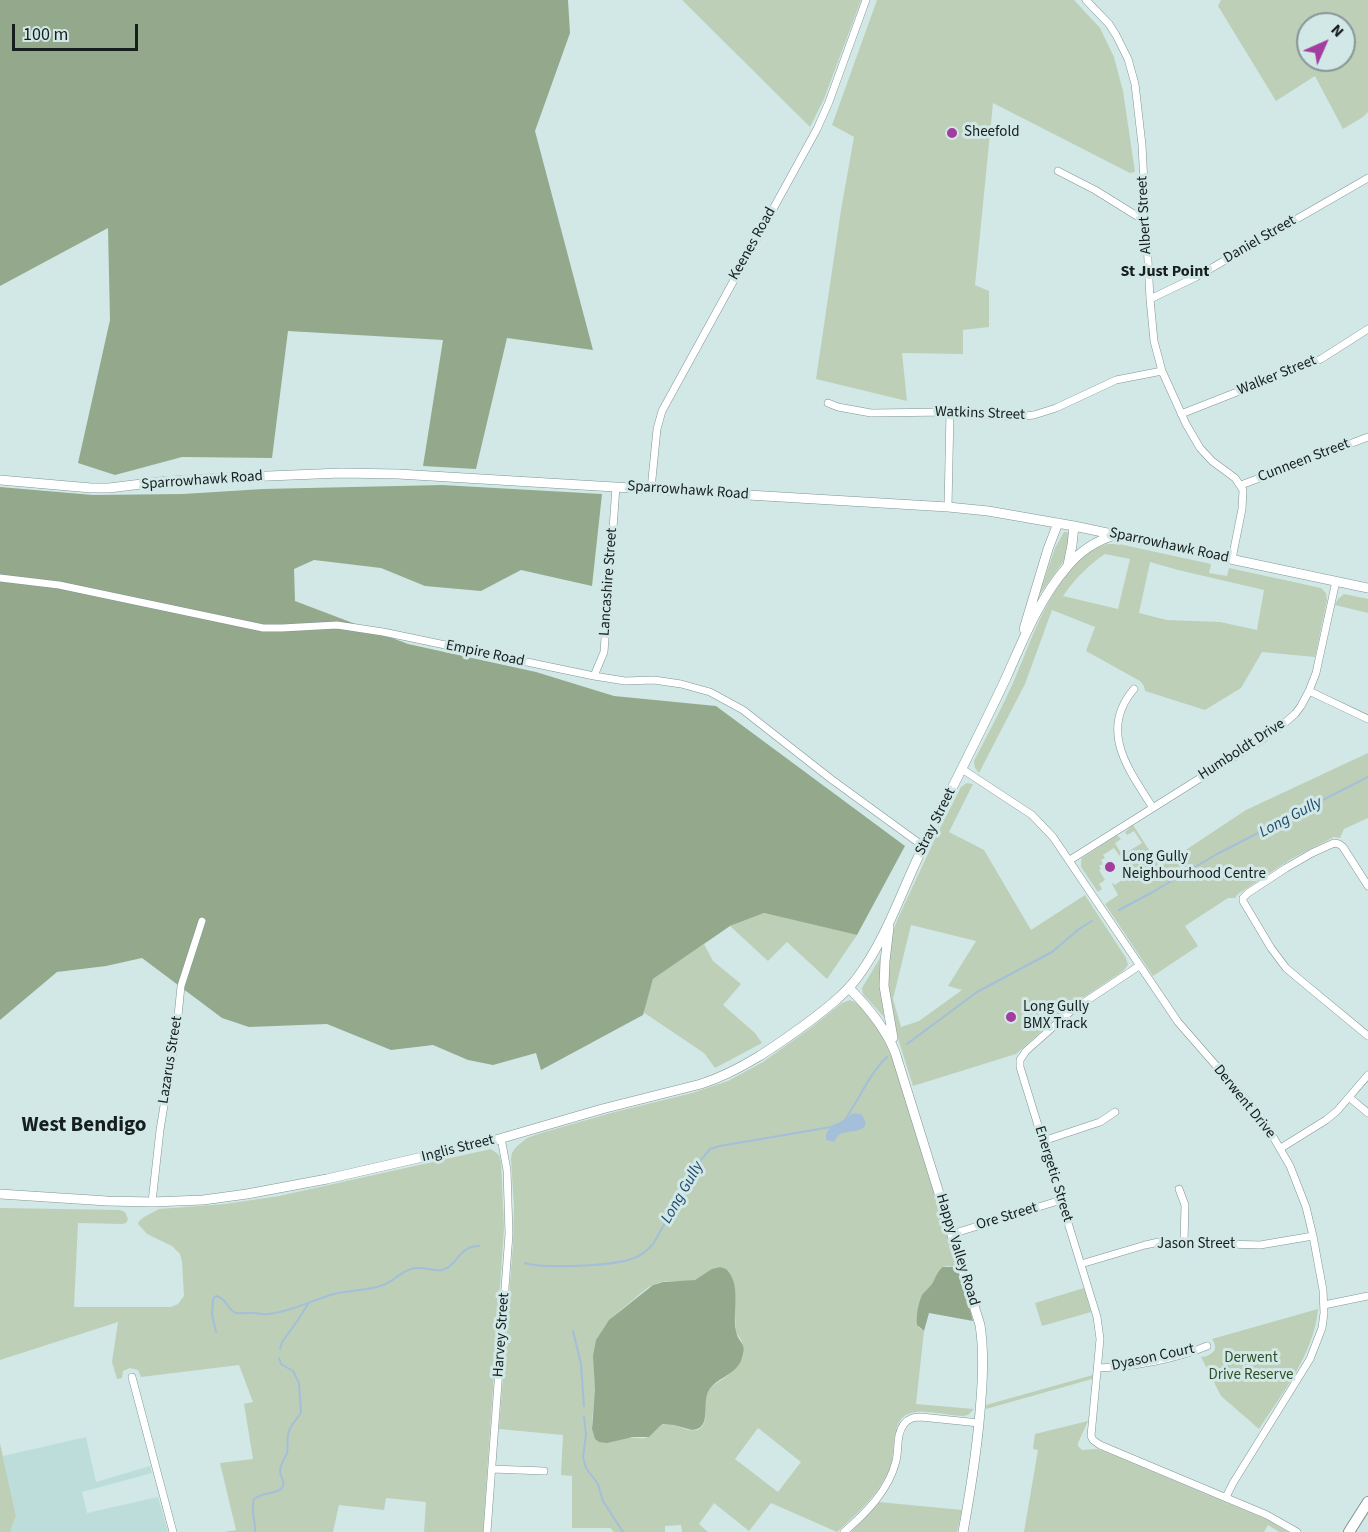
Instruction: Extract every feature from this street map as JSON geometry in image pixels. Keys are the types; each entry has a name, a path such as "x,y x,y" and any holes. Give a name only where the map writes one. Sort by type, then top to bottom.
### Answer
{"main road":[{"name":"Sparrowhawk Road","path":"0,480 109,488 183,480 341,473 398,474 948,507 988,511 1074,526 1368,588"},
{"name":"Stray Street","path":"1017,652 1058,523"},
{"path":"1067,566 1074,526"},
{"name":"Stray Street","path":"849,987 864,967 890,920 923,846 1040,606 1067,566 1090,545 1115,535"},
{"path":"890,920 884,986 896,1052"},
{"name":"Happy Valley Road","path":"849,987 877,1018 896,1052 980,1325 983,1378 973,1479 963,1532"},
{"name":"Inglis Street","path":"0,1196 152,1202 203,1200 269,1191 425,1157 501,1138 610,1106 701,1084 731,1072 790,1036 849,987"},
{"path":"1349,1532 1368,1502"}],"street":[{"name":"Keenes Road","path":"651,489 657,429 662,411 820,121 866,0"},
{"name":"Albert Street","path":"1086,0 1109,24 1128,58 1132,72 1142,145 1154,341 1162,371 1191,435 1206,456 1241,485"},
{"path":"1058,171 1095,190 1145,221"},
{"name":"Daniel Street","path":"1150,299 1182,285 1368,178"},
{"name":"Walker Street","path":"1181,414 1321,359 1368,329"},
{"name":"Watkins Street","path":"828,403 872,413 950,412 1015,417 1034,415 1056,408 1116,380 1162,371"},
{"path":"948,507 950,412"},
{"name":"Cunneen Street","path":"1241,485 1368,437"},
{"path":"1232,559 1243,502 1241,485"},
{"name":"Lancashire Street","path":"594,676 604,652 616,487"},
{"name":"Empire Road","path":"0,578 59,585 264,628 337,625 383,632 594,676 625,681 654,680 710,692 743,710 831,779 923,846"},
{"name":"Humboldt Drive","path":"1070,860 1280,727 1301,706 1316,672 1336,581"},
{"path":"1134,689 1121,711 1117,737 1126,764 1153,808"},
{"path":"1309,691 1368,719"},
{"name":"Derwent Drive","path":"962,769 1032,815 1053,837 1178,1022 1253,1108 1281,1148 1302,1196 1313,1236 1324,1305 1322,1328 1310,1359 1226,1497"},
{"path":"1368,886 1345,849 1339,844 1332,844 1297,861 1243,898 1244,906 1270,948 1286,968 1368,1036"},
{"name":"Lazarus Street","path":"152,1202 181,986 201,921"},
{"name":"Energetic Street","path":"1092,1439 1100,1340 1097,1317 1020,1067 1026,1051 1071,1011 1139,966"},
{"path":"1281,1148 1337,1111 1368,1075"},
{"path":"1350,1098 1368,1113"},
{"path":"1043,1141 1096,1124 1115,1112"},
{"name":"Harvey Street","path":"487,1532 509,1234 507,1170 501,1138"},
{"path":"1179,1189 1185,1205 1185,1242"},
{"name":"Ore Street","path":"952,1233 1061,1200"},
{"name":"Jason Street","path":"1081,1264 1159,1242 1266,1244 1313,1236"},
{"path":"1324,1305 1368,1296"},
{"name":"Dyason Court","path":"1098,1368 1117,1367 1184,1355 1207,1346"},
{"path":"132,1377 173,1532"},
{"path":"844,1532 868,1509 885,1487 896,1461 902,1427 910,1419 917,1417 979,1423"},
{"path":"1085,1444 1092,1439 1100,1445 1273,1517 1297,1532"},
{"path":"492,1469 544,1471"}],"shaded area":[{"path":"854,1113 861,1114 865,1120 863,1128 840,1134 834,1142 826,1140 826,1134 831,1126"},
{"path":"86,1437 96,1482 150,1466 152,1473 82,1492 87,1513 158,1497 168,1532 10,1532 16,1516 3,1456"}],"green space":[{"path":"0,0 568,0 570,33 535,131 593,350 507,338 476,469 423,466 443,340 288,331 272,458 182,457 115,475 78,463 110,320 108,228 0,286"},
{"path":"682,0 861,0 824,99 810,127"},
{"path":"877,0 1074,0 1100,28 1114,57 1123,91 1135,172 1130,173 993,103 975,285 989,291 989,327 963,330 963,354 902,353 907,401 816,379 854,137 832,125"},
{"path":"1221,0 1368,0 1368,112 1343,129 1315,76 1276,101 1218,6"},
{"path":"442,485 602,494 592,586 521,570 481,591 425,586 381,568 314,560 294,569 295,601 408,644 536,672 614,696 716,706 905,846 857,935 764,913 730,926 653,979 643,1015 541,1070 536,1053 493,1065 468,1060 433,1045 391,1050 327,1024 249,1027 222,1018 142,958 106,966 57,972 0,1020 0,487 93,495"},
{"path":"1064,532 1069,534 1066,558 1040,594 1055,548"},
{"path":"1107,544 1119,544 1211,564 1209,573 1227,576 1229,568 1321,588 1326,593 1327,600 1315,657 1262,652 1241,688 1205,710 1145,691 1140,681 1086,651 1095,627 1052,610 1025,684 979,773 974,761 1008,693 1046,607 1074,566 1089,552","holes":["1105,554 1130,559 1118,609 1063,596 1082,573","1150,562 1264,590 1257,630 1220,622 1167,620 1139,613"]},
{"path":"1344,594 1368,599 1368,613 1335,605"},
{"path":"1368,753 1368,818 1344,829 1340,838 1334,837 1291,859 1235,898 1228,898 1185,926 1198,946 1153,976 1105,904 1118,895 1112,884 1115,885 1132,873 1114,848 1103,855 1105,858 1101,860 1103,864 1099,866 1101,869 1099,870 1105,880 1099,884 1102,889 1098,892 1081,867 1082,858 1117,835 1121,839 1115,843 1122,855 1142,843 1134,831 1127,835 1125,832 1133,825 1160,867 1246,810"},
{"path":"967,783 973,784 949,832 984,850 1031,930 1085,895 1126,958 1128,965 1123,971 1066,1009 1016,1054 913,1086 895,1029 887,985 892,933 961,787","holes":["911,925 976,941 948,986 962,990 919,1021 901,1027 893,999"]},
{"path":"764,913 857,935 827,979 787,942 768,961 730,926"},
{"path":"704,944 713,961 741,984 723,1005 755,1033 762,1043 715,1068 704,1053 643,1012 653,979"},
{"path":"880,958 884,1017 863,994 862,988"},
{"path":"850,1000 857,1003 869,1015 891,1054 958,1267 946,1266 939,1270 921,1300 917,1322 919,1328 924,1331 916,1404 974,1409 968,1415 963,1416 914,1412 902,1418 896,1430 891,1464 882,1484 837,1532 771,1503 749,1531 714,1503 699,1524 708,1532 682,1532 681,1525 665,1526 665,1532 614,1532 610,1528 572,1528 572,1476 561,1475 563,1435 499,1429 513,1244 512,1153 527,1138 541,1133 692,1093 728,1081 763,1062 842,1003","holes":["720,1267 733,1279 736,1332 743,1344 744,1354 736,1368 712,1386 708,1392 702,1426 692,1430 664,1424 645,1438 623,1438 599,1442 595,1438 592,1427 595,1394 594,1359 601,1332 619,1311 654,1284 695,1280","758,1428 801,1462 778,1492 735,1459"]},
{"path":"491,1149 499,1155 501,1162 504,1228 483,1532 424,1532 426,1502 386,1498 384,1510 339,1505 333,1532 224,1532 236,1530 220,1463 253,1459 244,1404 253,1402 239,1365 141,1377 138,1370 130,1368 123,1371 122,1378 117,1379 112,1362 118,1322 0,1360 0,1208 120,1210 125,1212 128,1219 122,1224 78,1223 74,1307 171,1307 178,1304 184,1296 180,1254 172,1246 147,1234 138,1224 144,1217 159,1209 225,1204 279,1196"},
{"path":"720,1267 726,1269 734,1282 736,1331 744,1350 738,1366 715,1383 708,1392 702,1425 692,1430 663,1424 649,1437 599,1442 595,1439 592,1429 595,1390 593,1356 596,1340 609,1320 653,1285 695,1280 712,1269"},
{"path":"943,1267 958,1267 973,1321 929,1313 924,1331 917,1325 919,1302"},
{"path":"1084,1288 1091,1312 1042,1326 1035,1303"},
{"name":"Derwent Drive Reserve","path":"1318,1309 1315,1326 1304,1357 1259,1429 1221,1396 1201,1357 1215,1349 1212,1339"},
{"path":"1093,1375 1092,1379 986,1409 986,1405"},
{"path":"1088,1421 1078,1443 1082,1450 1098,1449 1106,1452 1268,1520 1288,1532 1279,1532 1268,1525 1264,1532 1024,1532 1038,1450 1033,1449 1035,1434"},
{"path":"0,1443 16,1516 10,1532 0,1532"},
{"path":"879,1502 962,1510 957,1532 851,1532"}],"waterway":[{"name":"Long Gully","path":"1119,910 1217,854 1368,777"},
{"name":"Long Gully","path":"907,1044 977,992 1052,952 1092,921"},
{"name":"Long Gully","path":"846,1118 870,1078 887,1057"},
{"name":"Long Gully","path":"525,1263 580,1266 625,1261 637,1257 653,1244 701,1160 710,1149 831,1127"},
{"name":"Long Gully","path":"216,1332 212,1315 213,1299 216,1296 220,1297 236,1313 277,1313 334,1294 383,1285 411,1269 442,1270 452,1265 467,1249 479,1246"},
{"path":"280,1349 282,1342 308,1304"},
{"path":"573,1331 581,1364 584,1406"},
{"path":"255,1532 254,1499 283,1487 280,1468 287,1453 288,1434 301,1413 299,1383 293,1371 281,1364 279,1358"},
{"path":"584,1417 586,1435 583,1457 586,1468 598,1484 603,1501 623,1532"}],"place":[{"name":"Sheefold","path":"952,133"},
{"name":"Long Gully Neighbourhood Centre","path":"1110,867"},
{"name":"Long Gully BMX Track","path":"1011,1017"}],"district":[{"name":"St Just Point","path":"1165,272"},
{"name":"West Bendigo","path":"84,1126"}]}
